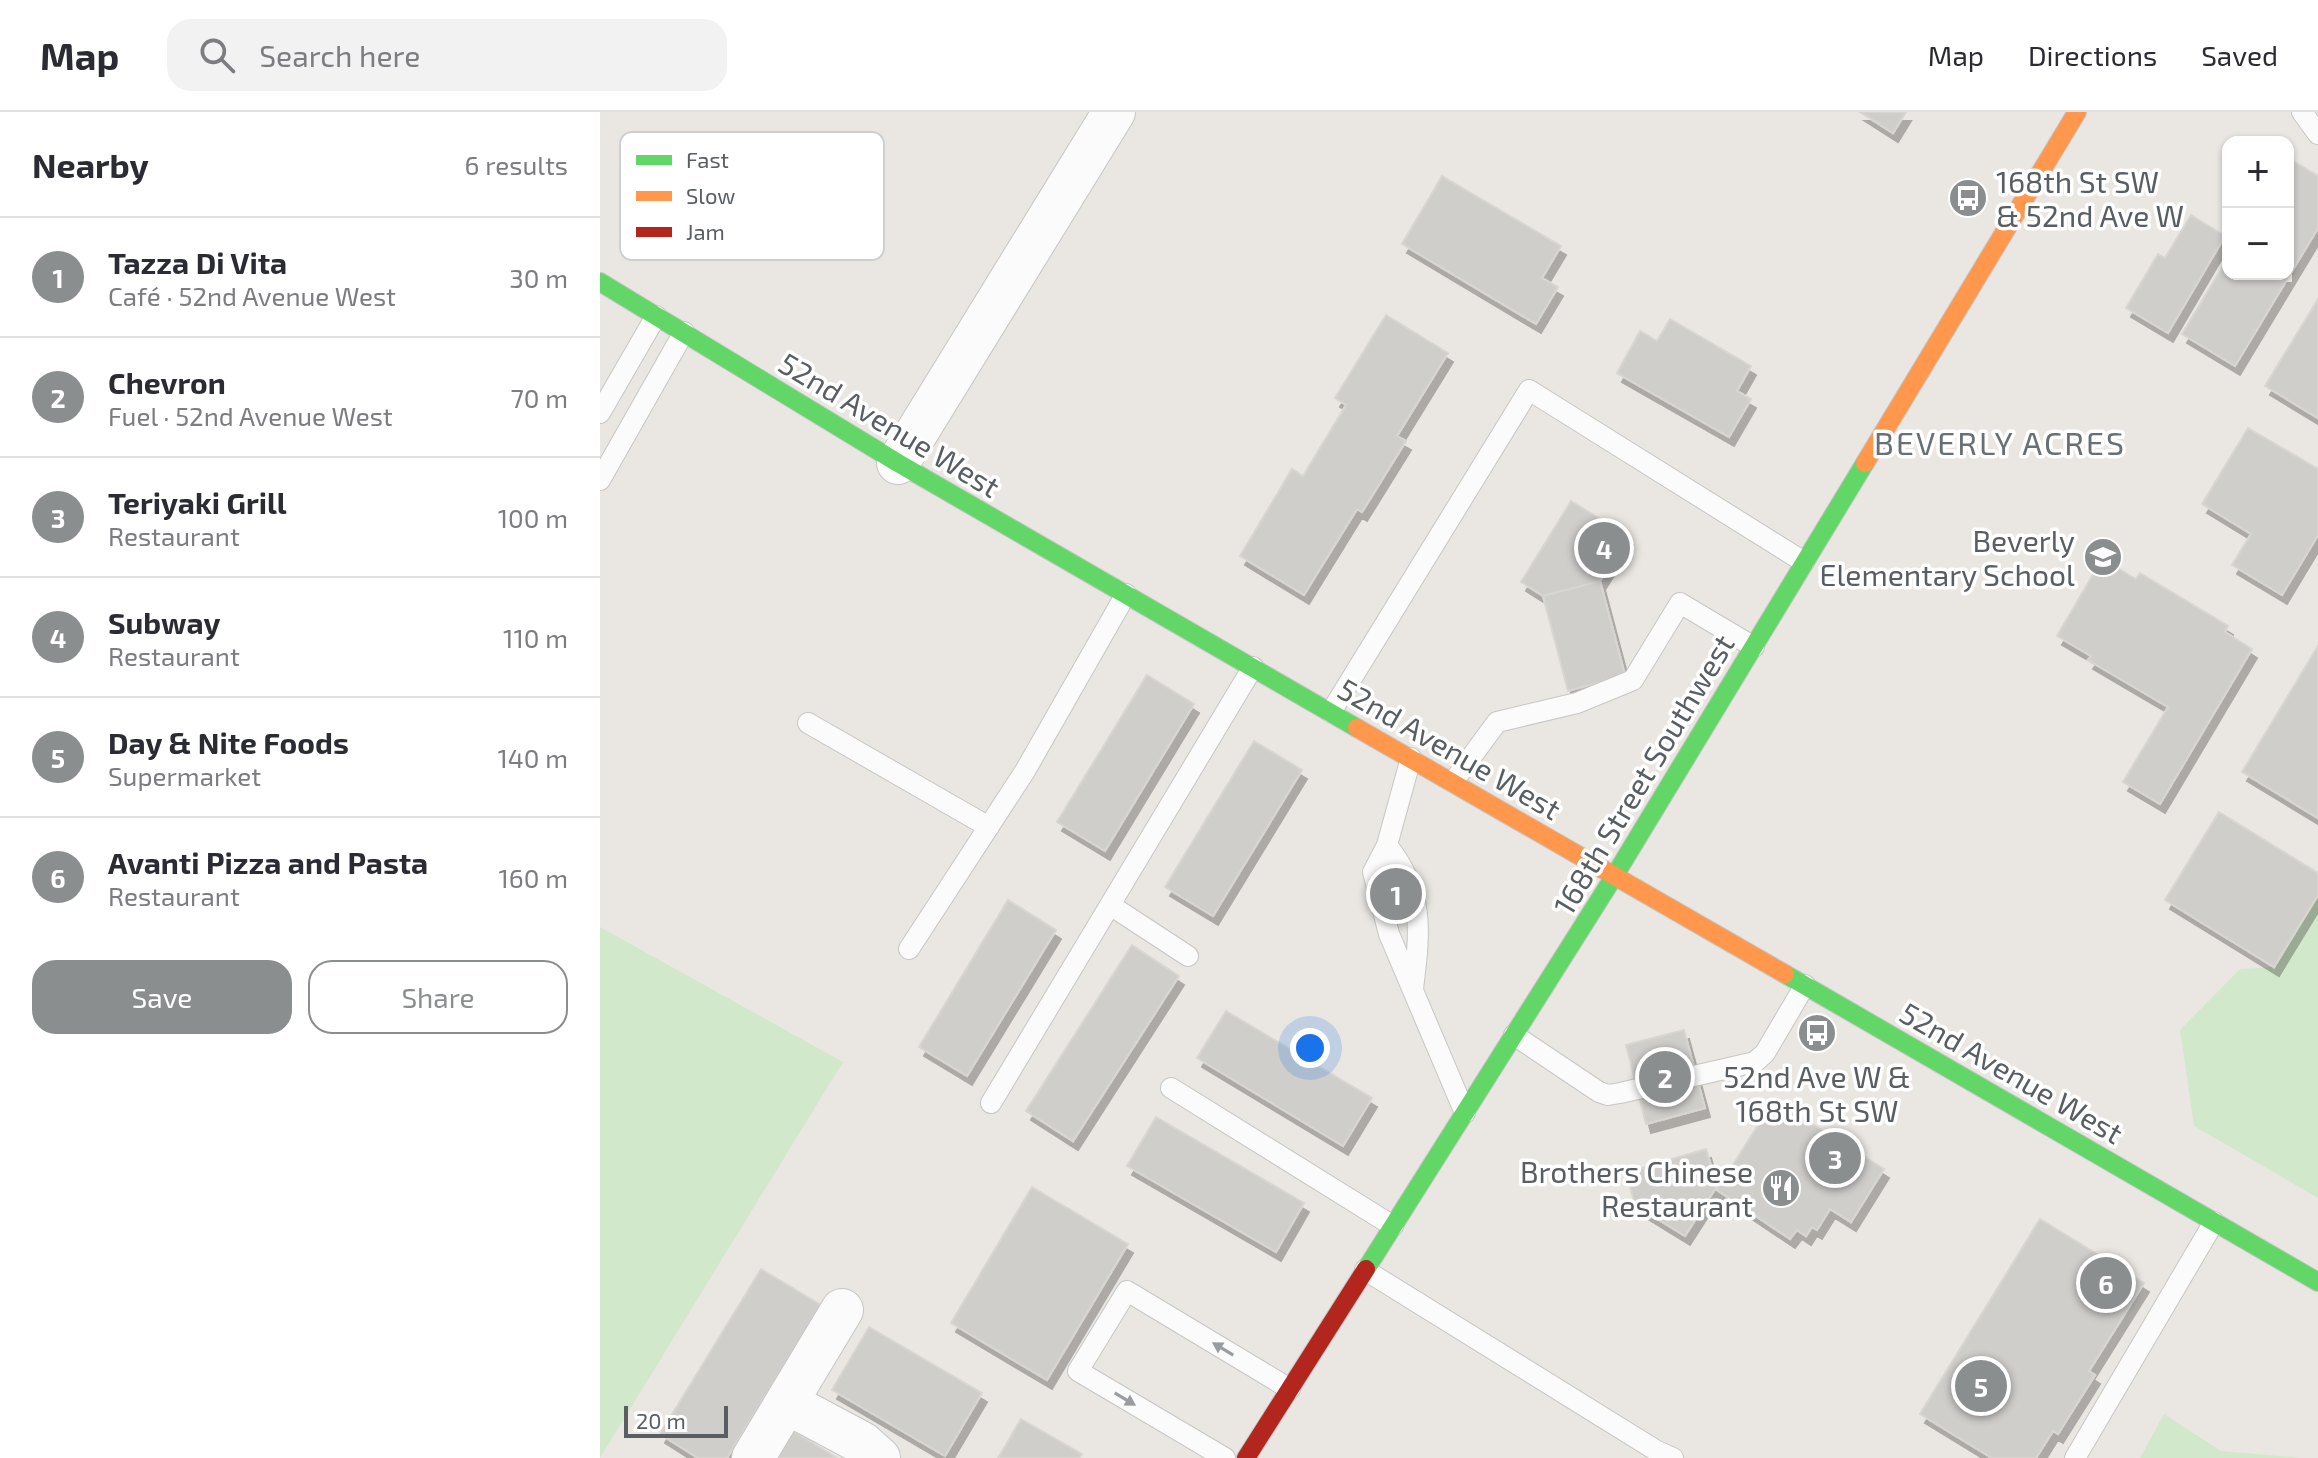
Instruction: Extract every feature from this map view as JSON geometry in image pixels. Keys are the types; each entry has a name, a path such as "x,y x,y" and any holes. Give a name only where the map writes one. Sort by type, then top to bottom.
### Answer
{"street":[{"path":"898,463 1114,112"},
{"name":"168th Street Southwest","path":"1246,1458 1615,875 2077,112"},
{"name":"52nd Avenue West","path":"600,282 898,463 2318,1282"},
{"path":"753,1458 842,1310"},
{"path":"787,1403 862,1443 879,1458"}],"lane":[{"path":"2302,112 2318,134"},
{"path":"600,413 656,316"},
{"path":"600,480 684,332"},
{"path":"1331,712 1529,390 1804,562"},
{"path":"909,949 989,827 1126,594"},
{"path":"1453,782 1497,722 1577,703 1633,680 1680,603 1754,647"},
{"path":"991,1103 1253,667"},
{"path":"808,723 989,827"},
{"path":"1411,758 1387,845 1373,872 1389,934 1465,1113"},
{"path":"1387,845 1403,866 1419,914 1413,989"},
{"path":"1110,905 1188,956"},
{"path":"1514,1035 1599,1092 1608,1095 1620,1093 1755,1062 1765,1053 1805,985"},
{"path":"1171,1088 1393,1226"},
{"path":"2075,1458 2214,1222"},
{"path":"1365,1270 1673,1458"},
{"path":"1225,1458 1078,1371 1127,1291 1290,1389"}],"green space":[{"path":"2318,895 2318,1198 2194,1126 2180,1030 2240,969 2274,967"},
{"path":"600,927 843,1062 600,1458"},
{"path":"2164,1414 2221,1451 2302,1458 2140,1458"}],"building":[{"path":"1860,112 1906,112 1893,133"},
{"path":"2294,162 2318,176 2318,228 2294,268"},
{"path":"1442,176 1561,246 1542,278 1558,287 1536,324 1402,244"},
{"path":"2191,215 2222,234 2222,241 2168,333 2126,308 2158,254 2165,258"},
{"path":"2222,268 2222,280 2287,280 2235,366 2182,334"},
{"path":"2318,299 2318,418 2265,386"},
{"path":"1386,315 1448,353 1397,436 1406,441 1362,512 1357,509 1304,595 1240,556 1292,469 1303,476 1346,405 1335,398"},
{"path":"1670,319 1751,366 1737,391 1751,399 1729,437 1617,373 1640,331 1657,341"},
{"path":"2248,428 2318,469 2318,535 2282,595 2232,565 2251,534 2202,504"},
{"path":"1571,501 1628,536 1600,581 1543,596 1521,582"},
{"path":"2102,559 2136,579 2140,573 2228,626 2225,632 2252,649 2160,804 2123,782 2168,707 2088,660 2091,656 2057,636"},
{"path":"1600,581 1625,675 1568,691 1543,596"},
{"path":"2318,646 2318,818 2242,772"},
{"path":"1147,675 1194,704 1105,851 1057,822"},
{"path":"1254,741 1302,770 1213,916 1165,887"},
{"path":"2219,812 2318,873 2318,895 2274,967 2165,900"},
{"path":"1400,876 1409,907 1392,912 1384,881"},
{"path":"1008,900 1056,930 967,1076 919,1047"},
{"path":"1132,945 1179,976 1073,1141 1026,1111"},
{"path":"1226,1011 1372,1098 1343,1146 1197,1058"},
{"path":"1684,1030 1705,1108 1646,1124 1626,1045"},
{"path":"1774,1100 1884,1169 1851,1222 1830,1209 1817,1230 1812,1227 1806,1236 1797,1230 1790,1239 1717,1190"},
{"path":"1156,1117 1304,1203 1276,1252 1127,1166"},
{"path":"1706,1149 1717,1186 1685,1236 1635,1205 1626,1173"},
{"path":"1032,1187 1128,1244 1047,1380 951,1323"},
{"path":"2040,1219 2144,1283 2089,1371 2095,1375 2058,1434 2053,1431 2036,1458 1992,1458 1920,1414"},
{"path":"761,1269 821,1305 727,1458 698,1458 660,1434"},
{"path":"869,1327 982,1393 945,1456 832,1390"},
{"path":"1021,1419 1082,1454 1079,1458 998,1458"},
{"path":"790,1429 837,1458 772,1458"}],"traffic: fast":[{"path":"600,282 898,463 1357,728"},
{"path":"1366,1269 1615,875 1865,463"},
{"path":"1785,974 2318,1282"}],"traffic: slow":[{"path":"1865,463 2077,112"},
{"path":"1357,728 1785,974"}],"traffic: jam":[{"path":"1246,1458 1366,1269"}],"place":[{"name":"168th St SW & 52nd Ave W","path":"1968,198"},
{"name":"Subway","path":"1604,548"},
{"name":"Beverly Elementary School","path":"2103,557"},
{"name":"Tazza Di Vita","path":"1396,894"},
{"name":"52nd Ave W & 168th St SW","path":"1817,1033"},
{"name":"Chevron","path":"1665,1077"},
{"name":"Teriyaki Grill","path":"1835,1158"},
{"name":"Brothers Chinese Restaurant","path":"1781,1188"},
{"name":"Avanti Pizza and Pasta","path":"2106,1283"},
{"name":"Day & Nite Foods","path":"1981,1386"}],"district":[{"name":"BEVERLY ACRES","path":"2000,442"}]}
